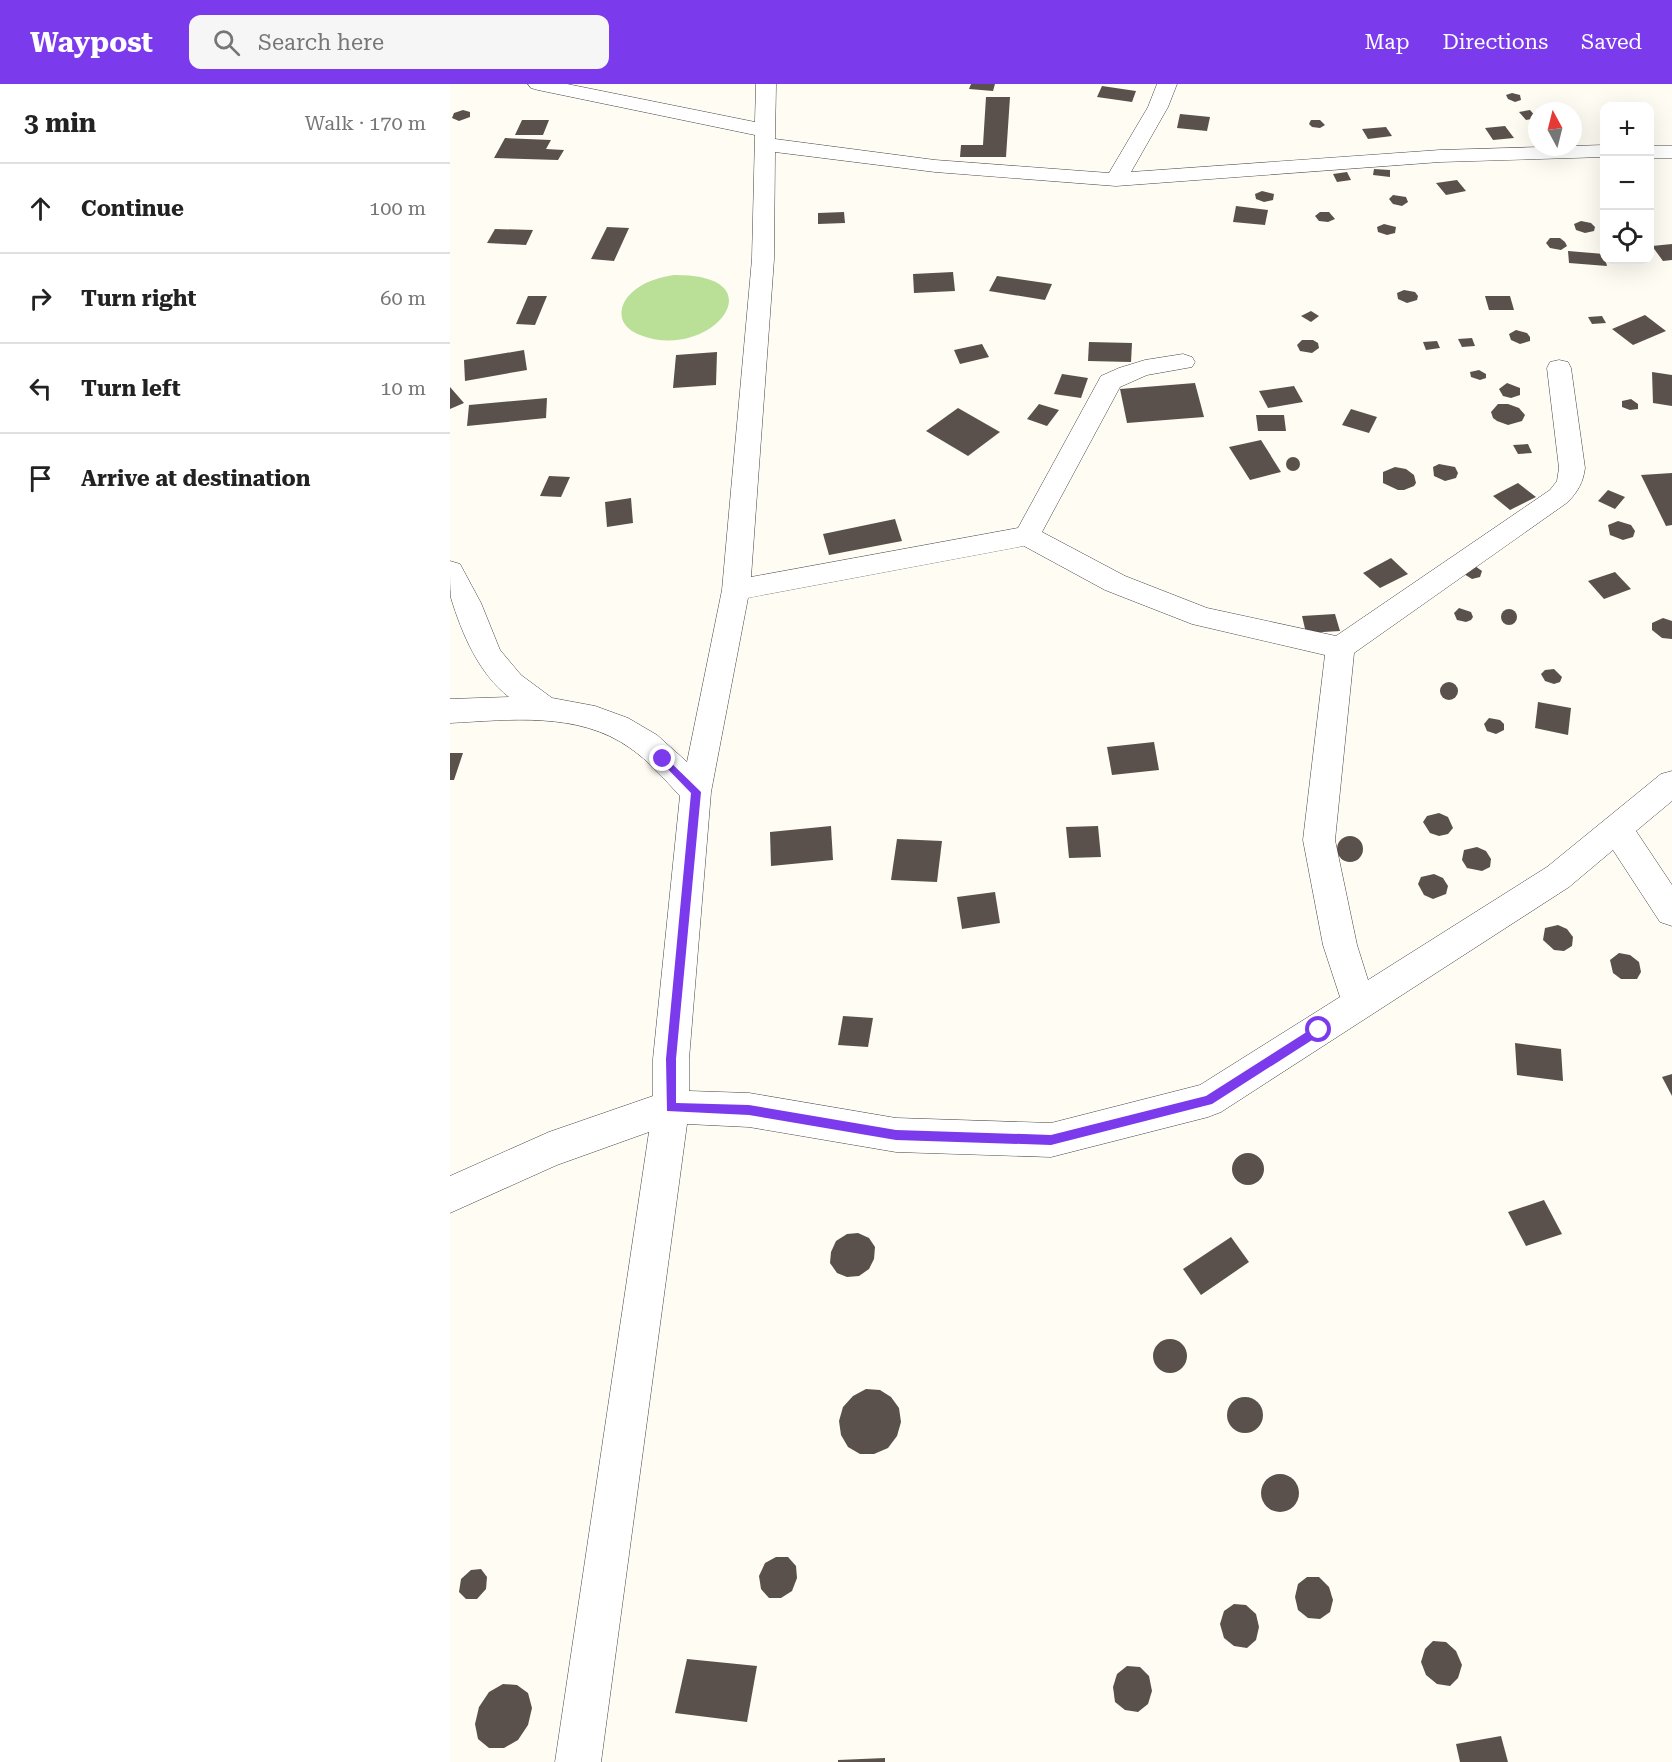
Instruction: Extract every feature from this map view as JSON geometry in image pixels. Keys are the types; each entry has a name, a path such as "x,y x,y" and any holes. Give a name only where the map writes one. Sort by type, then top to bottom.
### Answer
{"street":[{"path":"538,84 627,102 764,137 935,166 1116,180 1440,156 1548,151 1600,152"},
{"path":"578,1762 671,1107 671,1059 696,792 736,590 763,259 766,84"},
{"path":"1116,180 1158,107 1167,84"},
{"path":"1654,152 1672,152"},
{"path":"1027,536 1110,382 1126,373 1151,365 1183,362"},
{"path":"736,590 1027,536 1115,583 1202,617 1340,648 1559,496 1570,483 1572,468 1559,368"},
{"path":"450,571 467,603 488,655 511,683 543,708"},
{"path":"1340,648 1319,840 1340,945 1359,1004"},
{"path":"450,711 543,708 603,720 638,737 696,792"},
{"path":"450,1195 549,1150 671,1107 749,1110 896,1135 1051,1140 1208,1100 1558,877 1672,783"},
{"path":"1617,829 1672,912"}],"green space":[{"path":"674,275 706,278 724,288 729,301 724,315 710,328 690,337 666,340 631,331 622,319 626,299 647,282"}],"building":[{"path":"971,84 995,84 993,91 969,89"},
{"path":"1102,86 1136,91 1132,102 1097,97"},
{"path":"1512,93 1520,95 1521,100 1515,102 1508,99 1506,95"},
{"path":"986,97 1010,97 1006,157 960,157 961,145 983,145"},
{"path":"463,110 470,112 470,117 459,121 452,118 454,113"},
{"path":"1528,110 1528,120 1526,120 1519,112"},
{"path":"1180,114 1210,117 1207,131 1177,128"},
{"path":"522,120 549,120 543,135 515,135"},
{"path":"1311,120 1320,120 1325,125 1320,128 1312,127 1309,124"},
{"path":"1505,126 1514,138 1493,140 1485,128"},
{"path":"1386,127 1392,136 1368,139 1362,129"},
{"path":"505,138 551,140 546,149 564,150 558,160 494,158"},
{"path":"1374,169 1390,170 1390,177 1373,175"},
{"path":"1347,172 1351,180 1337,182 1333,174"},
{"path":"1457,180 1466,191 1446,195 1436,183"},
{"path":"1262,191 1274,194 1273,200 1264,202 1256,199 1255,194"},
{"path":"1393,195 1406,197 1408,202 1402,206 1393,204 1389,199"},
{"path":"1236,206 1268,210 1265,225 1233,222"},
{"path":"844,212 845,223 818,224 818,213"},
{"path":"1320,212 1329,212 1335,219 1328,222 1319,221 1315,216"},
{"path":"1581,221 1591,223 1595,227 1594,231 1585,233 1576,230 1574,224"},
{"path":"1384,224 1396,227 1395,233 1387,235 1378,232 1377,227"},
{"path":"607,227 629,228 614,261 591,259"},
{"path":"495,229 533,230 526,245 487,243"},
{"path":"1550,238 1560,238 1567,246 1561,250 1550,248 1546,243"},
{"path":"1672,244 1672,260 1663,261 1654,246"},
{"path":"1568,251 1600,254 1600,264 1607,266 1569,263"},
{"path":"953,272 955,291 914,293 913,274"},
{"path":"997,276 1052,284 1045,300 989,291"},
{"path":"1404,290 1415,292 1418,296 1417,300 1407,303 1398,299 1397,293"},
{"path":"528,296 547,296 535,325 516,324"},
{"path":"1485,296 1510,296 1514,310 1489,310"},
{"path":"1311,311 1319,316 1311,322 1301,316"},
{"path":"1645,315 1666,331 1633,345 1612,329"},
{"path":"1602,316 1606,323 1592,324 1588,317"},
{"path":"1516,330 1527,333 1530,341 1520,344 1511,340 1509,334"},
{"path":"1472,338 1475,346 1462,347 1458,339"},
{"path":"1302,340 1313,340 1318,343 1319,348 1312,353 1300,351 1297,345"},
{"path":"1437,341 1440,348 1426,350 1423,342"},
{"path":"1089,342 1132,343 1131,362 1088,361"},
{"path":"982,344 989,357 960,364 954,350"},
{"path":"524,350 527,370 465,381 464,360"},
{"path":"717,352 716,385 673,388 676,355"},
{"path":"1479,370 1486,374 1486,378 1480,380 1471,377 1470,372"},
{"path":"1652,372 1672,375 1672,406 1653,403"},
{"path":"1062,374 1088,378 1081,398 1054,394"},
{"path":"1195,383 1204,417 1127,423 1120,389"},
{"path":"1507,383 1520,388 1520,395 1511,398 1503,396 1499,389"},
{"path":"1294,386 1303,402 1268,408 1259,391"},
{"path":"450,387 464,403 450,409"},
{"path":"547,398 546,418 467,426 469,405"},
{"path":"1631,399 1638,404 1638,409 1630,410 1622,407 1622,401"},
{"path":"1039,404 1059,410 1047,426 1027,419"},
{"path":"1498,404 1508,404 1519,408 1525,415 1522,421 1508,425 1497,421 1491,412"},
{"path":"958,408 1000,432 968,456 926,431"},
{"path":"1351,409 1377,417 1369,433 1342,425"},
{"path":"1256,415 1284,415 1286,431 1258,431"},
{"path":"1261,440 1281,472 1250,480 1229,447"},
{"path":"1528,444 1532,453 1518,454 1513,445"},
{"path":"1290,457 1296,457 1300,464 1296,471 1290,471 1286,467 1286,461"},
{"path":"1439,464 1455,467 1458,473 1456,478 1445,481 1434,476 1433,467"},
{"path":"1395,467 1406,469 1414,475 1416,483 1414,486 1398,490 1383,483 1383,472"},
{"path":"1672,473 1672,525 1666,526 1641,475"},
{"path":"549,476 570,477 561,497 540,496"},
{"path":"1518,483 1536,497 1510,510 1493,496"},
{"path":"1608,490 1625,497 1615,509 1598,501"},
{"path":"631,498 633,523 607,527 605,502"},
{"path":"895,519 902,541 829,555 823,534"},
{"path":"1618,521 1631,525 1635,531 1633,537 1623,540 1610,535 1608,525"},
{"path":"1391,558 1408,574 1380,588 1363,573"},
{"path":"1475,566 1482,571 1480,577 1472,579 1464,574"},
{"path":"1615,572 1631,589 1604,599 1588,581"},
{"path":"1459,608 1471,612 1473,617 1471,620 1466,622 1457,620 1454,613"},
{"path":"1506,609 1512,609 1517,617 1515,623 1506,625 1501,620 1501,614"},
{"path":"1335,614 1340,631 1306,633 1302,616"},
{"path":"1663,618 1672,621 1672,639 1662,638 1652,630 1652,623"},
{"path":"1554,669 1562,677 1560,682 1554,684 1545,681 1541,674 1545,670"},
{"path":"1449,682 1455,685 1458,691 1455,697 1449,700 1443,697 1440,691 1443,685"},
{"path":"1538,702 1571,708 1568,735 1535,728"},
{"path":"1489,718 1500,720 1504,724 1504,730 1496,734 1487,731 1484,724"},
{"path":"1154,742 1159,770 1112,775 1107,747"},
{"path":"450,753 463,753 454,780 450,780"},
{"path":"1439,813 1448,817 1453,828 1448,834 1439,836 1430,833 1423,822 1427,816"},
{"path":"831,826 833,860 771,866 770,832"},
{"path":"1098,826 1101,857 1069,858 1066,827"},
{"path":"1350,836 1359,840 1363,849 1359,858 1350,862 1341,858 1337,849 1341,840"},
{"path":"897,839 942,841 937,882 891,880"},
{"path":"1477,847 1486,851 1491,859 1490,867 1482,871 1467,868 1462,860 1464,850"},
{"path":"1434,874 1443,878 1448,886 1446,894 1433,899 1424,895 1418,884 1421,877"},
{"path":"995,892 1000,923 962,929 957,897"},
{"path":"1558,925 1567,929 1573,937 1572,946 1564,951 1554,950 1543,940 1545,928"},
{"path":"1619,953 1630,955 1639,962 1641,972 1637,979 1621,979 1613,973 1610,960"},
{"path":"843,1016 873,1018 868,1047 838,1045"},
{"path":"1515,1043 1561,1049 1563,1081 1517,1075"},
{"path":"1672,1074 1672,1096 1662,1077"},
{"path":"1248,1153 1259,1158 1264,1169 1259,1180 1248,1185 1237,1180 1232,1169 1237,1158"},
{"path":"1544,1200 1562,1234 1526,1246 1508,1212"},
{"path":"858,1233 869,1238 875,1247 874,1259 869,1269 859,1276 847,1277 837,1273 830,1263 831,1252 836,1241 847,1234"},
{"path":"1231,1237 1249,1262 1201,1295 1183,1269"},
{"path":"1170,1339 1182,1344 1187,1356 1182,1368 1170,1373 1158,1368 1153,1356 1158,1344"},
{"path":"866,1389 880,1390 891,1397 899,1408 901,1422 897,1436 888,1448 874,1454 860,1454 848,1447 841,1435 839,1421 843,1407 853,1396"},
{"path":"1245,1397 1258,1402 1263,1415 1258,1428 1245,1433 1232,1428 1227,1415 1232,1402"},
{"path":"1280,1474 1293,1480 1299,1493 1293,1506 1280,1512 1267,1506 1261,1493 1267,1480"},
{"path":"776,1557 788,1557 796,1566 797,1578 792,1591 781,1598 769,1598 761,1589 759,1576 765,1563"},
{"path":"481,1569 487,1577 486,1589 477,1599 466,1599 459,1592 461,1579 471,1570"},
{"path":"1307,1577 1319,1577 1329,1587 1333,1600 1330,1612 1320,1619 1308,1618 1298,1610 1295,1597 1298,1584"},
{"path":"1234,1604 1246,1605 1256,1614 1259,1627 1256,1640 1247,1648 1234,1646 1224,1638 1220,1624 1224,1611"},
{"path":"1433,1641 1446,1642 1456,1651 1462,1665 1458,1678 1450,1686 1437,1684 1426,1675 1421,1662 1425,1649"},
{"path":"687,1659 757,1666 747,1722 675,1713"},
{"path":"1127,1666 1140,1667 1149,1676 1152,1691 1148,1704 1138,1712 1125,1710 1115,1702 1113,1687 1117,1674"},
{"path":"503,1684 517,1685 528,1693 532,1708 528,1725 518,1740 504,1748 489,1748 478,1739 475,1724 479,1707 489,1692"},
{"path":"1501,1736 1508,1762 1460,1762 1456,1744"},
{"path":"885,1758 885,1762 838,1762 838,1760"}],"route":[{"path":"663,759 696,792 671,1059 671,1107 749,1110 896,1135 1051,1140 1208,1100 1319,1030"}]}
